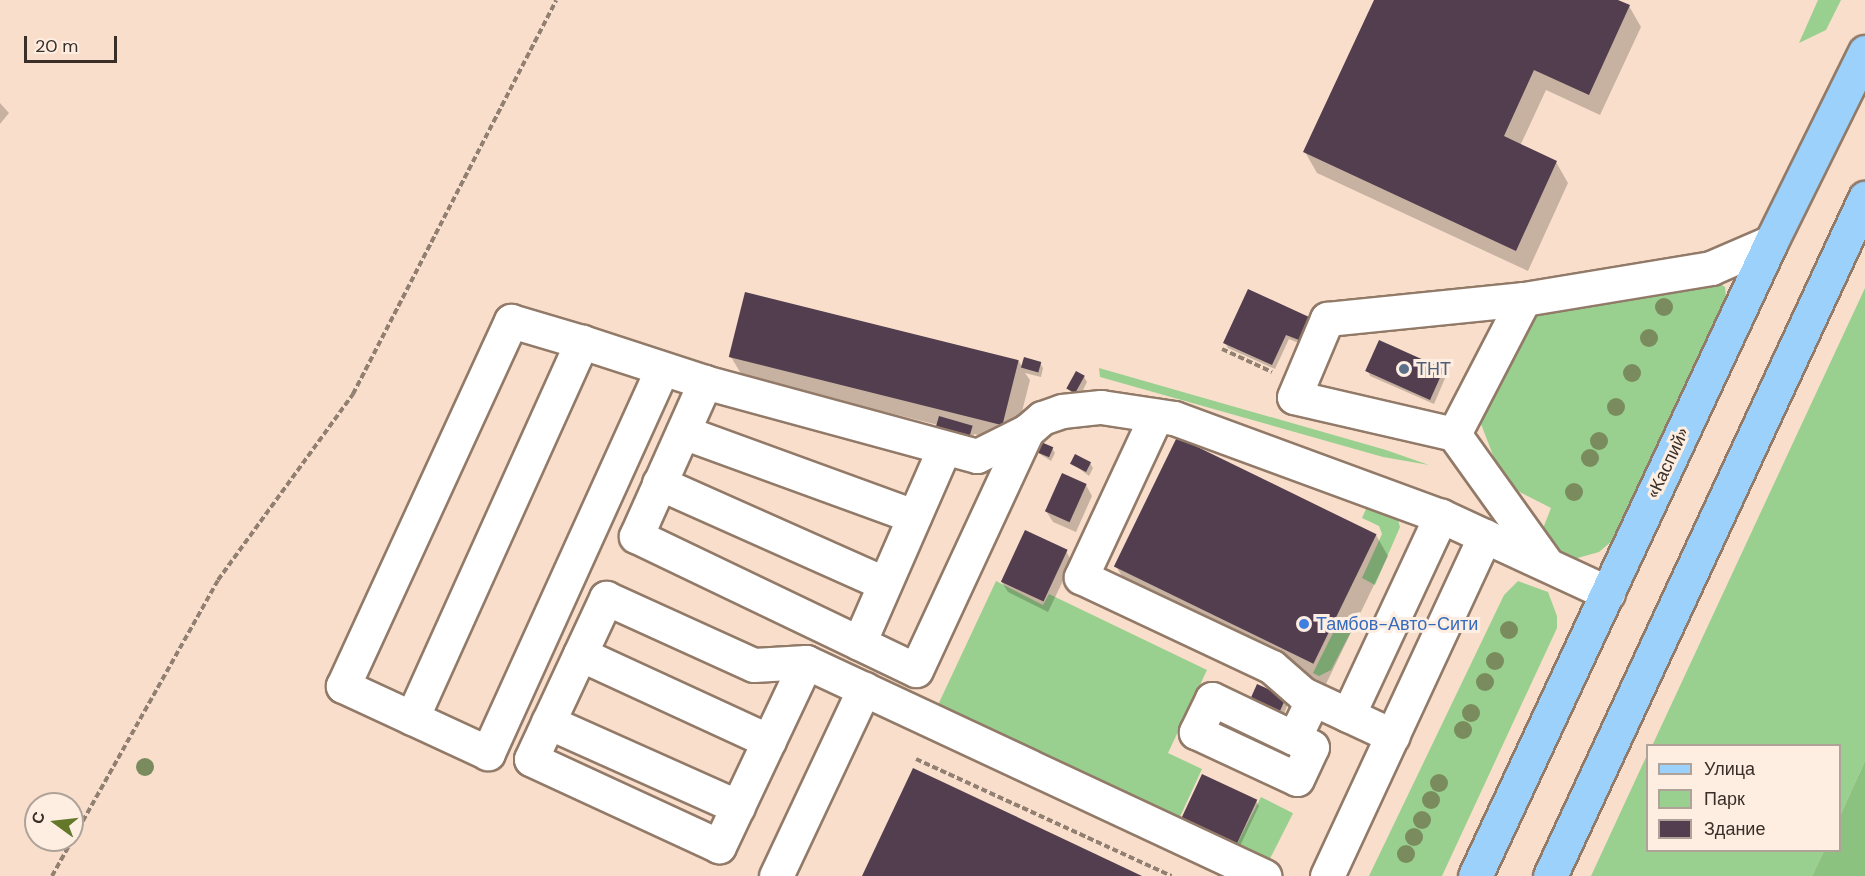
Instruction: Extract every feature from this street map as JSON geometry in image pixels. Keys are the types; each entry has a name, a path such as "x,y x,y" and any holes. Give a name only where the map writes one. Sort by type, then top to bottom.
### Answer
{"main road":[{"name":"«Каспий»","path":"1475,876 1771,242 1865,52"},
{"path":"1550,876 1865,198"}],"lane":[{"path":"1548,566 1454,434 1294,397 1327,319 1524,299 1711,268 1771,242"},
{"path":"1454,434 1524,299"},
{"path":"662,369 488,753 343,686 511,321 705,382 977,456 1027,431 1042,418 1062,411 1101,407 1174,418 1440,516 1608,593"},
{"path":"412,718 582,342"},
{"path":"705,382 636,537 916,670 1027,431"},
{"path":"1156,416 1081,577 1272,667 1313,699 1393,736"},
{"path":"683,432 914,516"},
{"path":"859,643 944,448"},
{"path":"660,483 884,584"},
{"path":"1348,715 1440,516"},
{"path":"1327,876 1485,536"},
{"path":"806,662 719,846 531,759 606,598 754,665 806,662 1264,876"},
{"path":"580,654 769,741"},
{"path":"776,876 864,689"},
{"path":"1294,738 1313,699"},
{"path":"549,722 738,807"}],"path":[{"path":"52,876 218,580 353,394 556,0"},
{"path":"1222,349 1275,373 1280,363"},
{"path":"916,759 1172,876"}],"green space":[{"path":"1818,0 1841,0 1826,30 1799,43"},
{"path":"1716,281 1725,287 1726,297 1619,535 1599,552 1574,559 1560,558 1538,541 1551,508 1514,489 1496,463 1481,424 1481,414 1516,337 1540,307"},
{"path":"1865,288 1865,761 1841,814 1841,744 1653,744"},
{"path":"1099,368 1386,450 1429,465 1383,457 1100,377"},
{"path":"1369,502 1397,517 1400,527 1375,585 1362,578 1382,534 1379,526 1362,518"},
{"path":"996,581 1043,605 1049,594 1207,670 1168,753 1202,769 1179,819 937,707"},
{"path":"1518,581 1548,592 1557,616 1557,628 1442,876 1369,876 1504,595"},
{"path":"1341,617 1355,624 1331,670 1319,676 1313,673"},
{"path":"1646,757 1646,852 1824,852 1812,876 1591,876"},
{"path":"1865,761 1865,876 1812,876 1824,852 1841,852 1841,814"},
{"path":"1261,797 1293,813 1269,861 1236,845"}],"building":[{"path":"1374,0 1618,0 1630,5 1589,95 1534,70 1504,136 1557,161 1516,251 1303,152"},
{"path":"1248,289 1309,317 1299,340 1286,335 1272,365 1223,343"},
{"path":"745,292 1019,360 1002,425 729,357"},
{"path":"1379,340 1444,369 1430,400 1365,371"},
{"path":"1024,357 1041,362 1038,373 1021,368"},
{"path":"1076,371 1085,376 1075,393 1066,388"},
{"path":"939,416 973,426 967,444 934,434"},
{"path":"1177,437 1377,534 1313,664 1114,566"},
{"path":"1034,439 1053,447 1049,457 1030,449"},
{"path":"1075,454 1091,462 1086,472 1070,464"},
{"path":"1062,473 1087,484 1070,522 1045,511"},
{"path":"1025,530 1068,550 1044,602 1001,582"},
{"path":"1257,684 1286,697 1280,711 1251,698"},
{"path":"913,768 1013,815 1142,876 862,876"},
{"path":"1202,774 1257,800 1237,844 1181,818"}],"place":[{"name":"ТНТ","path":"1404,369"},
{"name":"Тамбов-Авто-Сити","path":"1304,624"}]}
